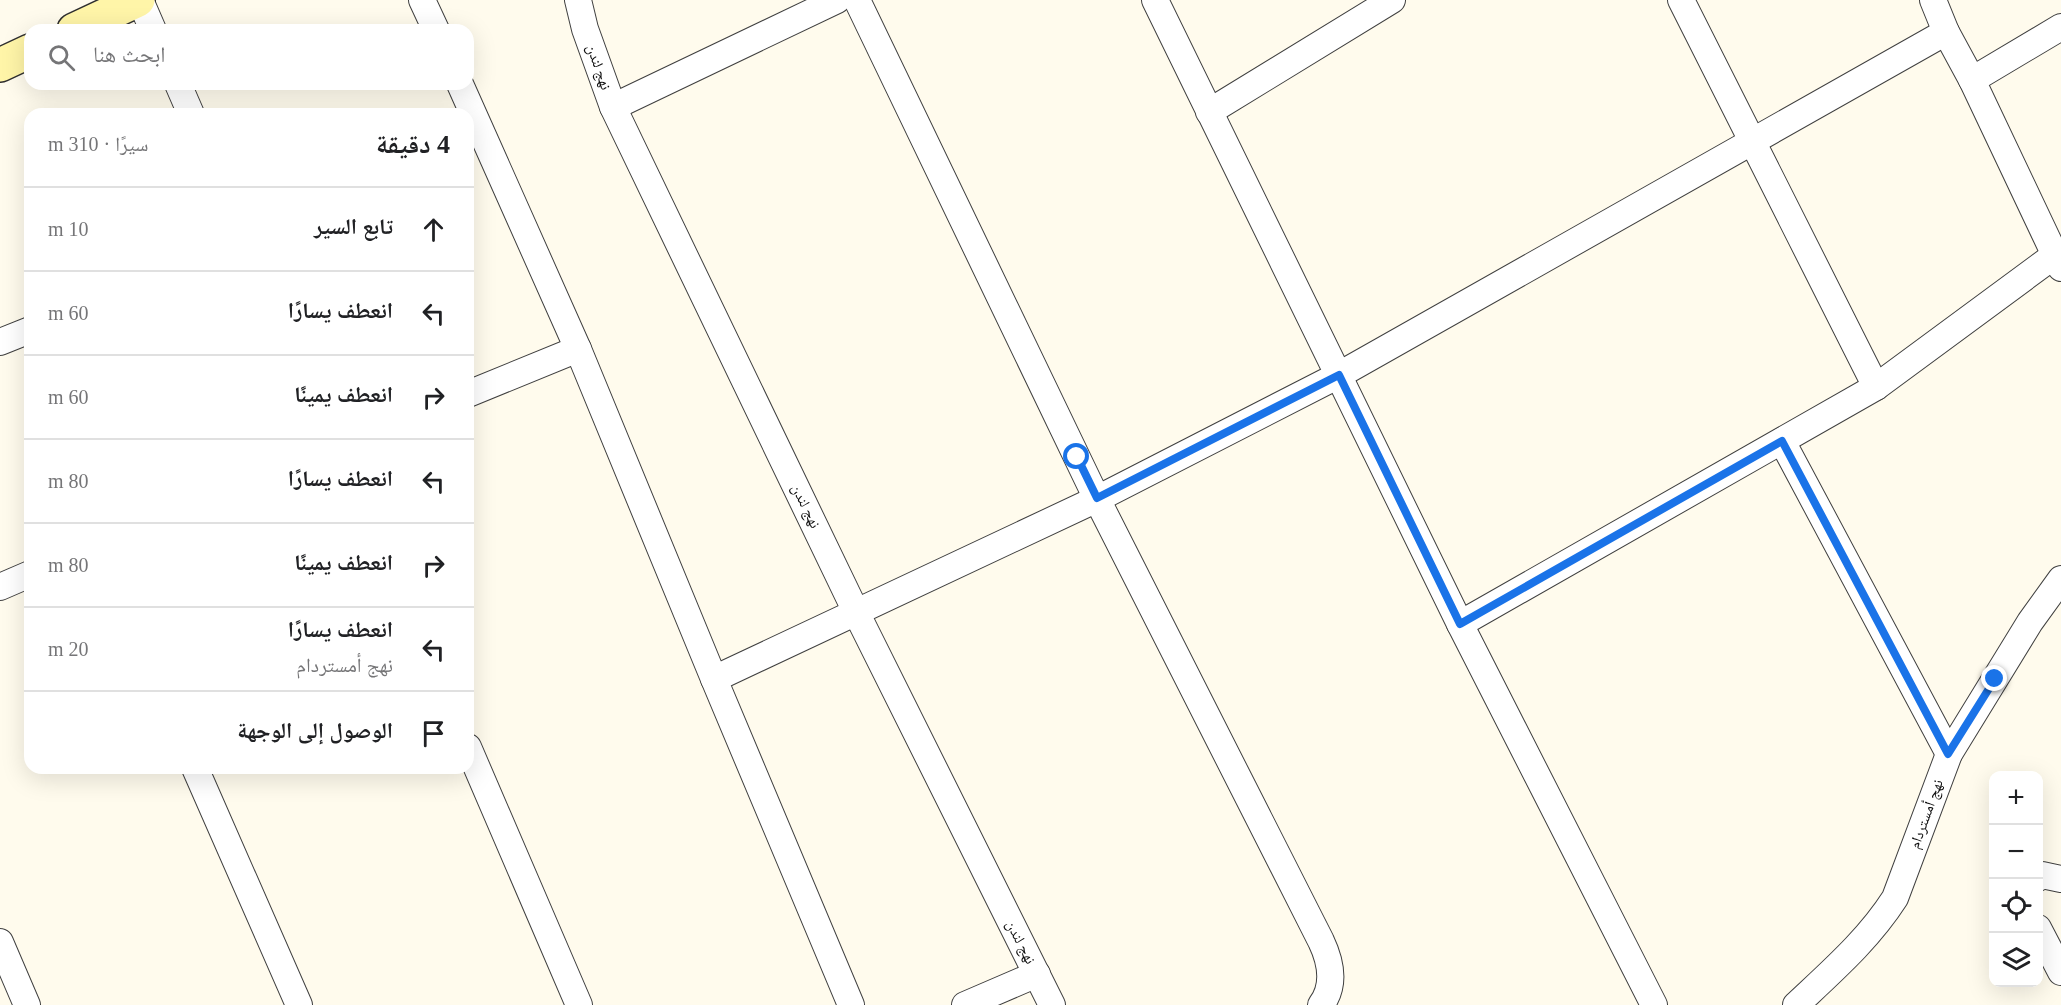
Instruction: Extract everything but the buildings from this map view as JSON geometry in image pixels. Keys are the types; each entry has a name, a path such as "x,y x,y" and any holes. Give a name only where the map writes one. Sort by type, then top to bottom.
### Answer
{"main road":[{"path":"87,24 139,0"},
{"path":"0,65 24,54"}],"street":[{"path":"139,0 150,24"},
{"path":"422,0 433,24"},
{"name":"نهج لندن","path":"578,0 585,29 613,107 856,612 1052,1005"},
{"path":"613,107 837,0"},
{"path":"857,0 1097,498 1329,959 1331,981 1329,993 1321,1005"},
{"path":"1155,0 1460,624 1654,1005"},
{"path":"1209,112 1392,0"},
{"path":"1681,0 1876,387"},
{"path":"1460,624 1876,387 2058,261 1932,0"},
{"path":"1972,80 2061,27"},
{"path":"714,679 1097,498 1339,375 1946,32"},
{"path":"181,90 188,108"},
{"path":"463,90 471,108"},
{"path":"474,115 578,349 851,1005"},
{"path":"0,342 24,332"},
{"path":"474,392 578,349"},
{"path":"1782,441 1948,754"},
{"path":"0,587 24,577"},
{"name":"نهج أمستردام","path":"1796,1005 1859,945 1882,919 1895,898 1948,754 2030,622 2061,579"},
{"path":"474,761 579,1005"},
{"path":"198,774 299,1005"},
{"path":"2043,875 2061,879"},
{"path":"2048,932 2061,972"},
{"path":"0,942 27,1005"},
{"path":"965,1005 1037,975"}],"route":[{"path":"1077,457 1097,498 1339,375 1460,624 1782,441 1948,754 1995,679"}]}
